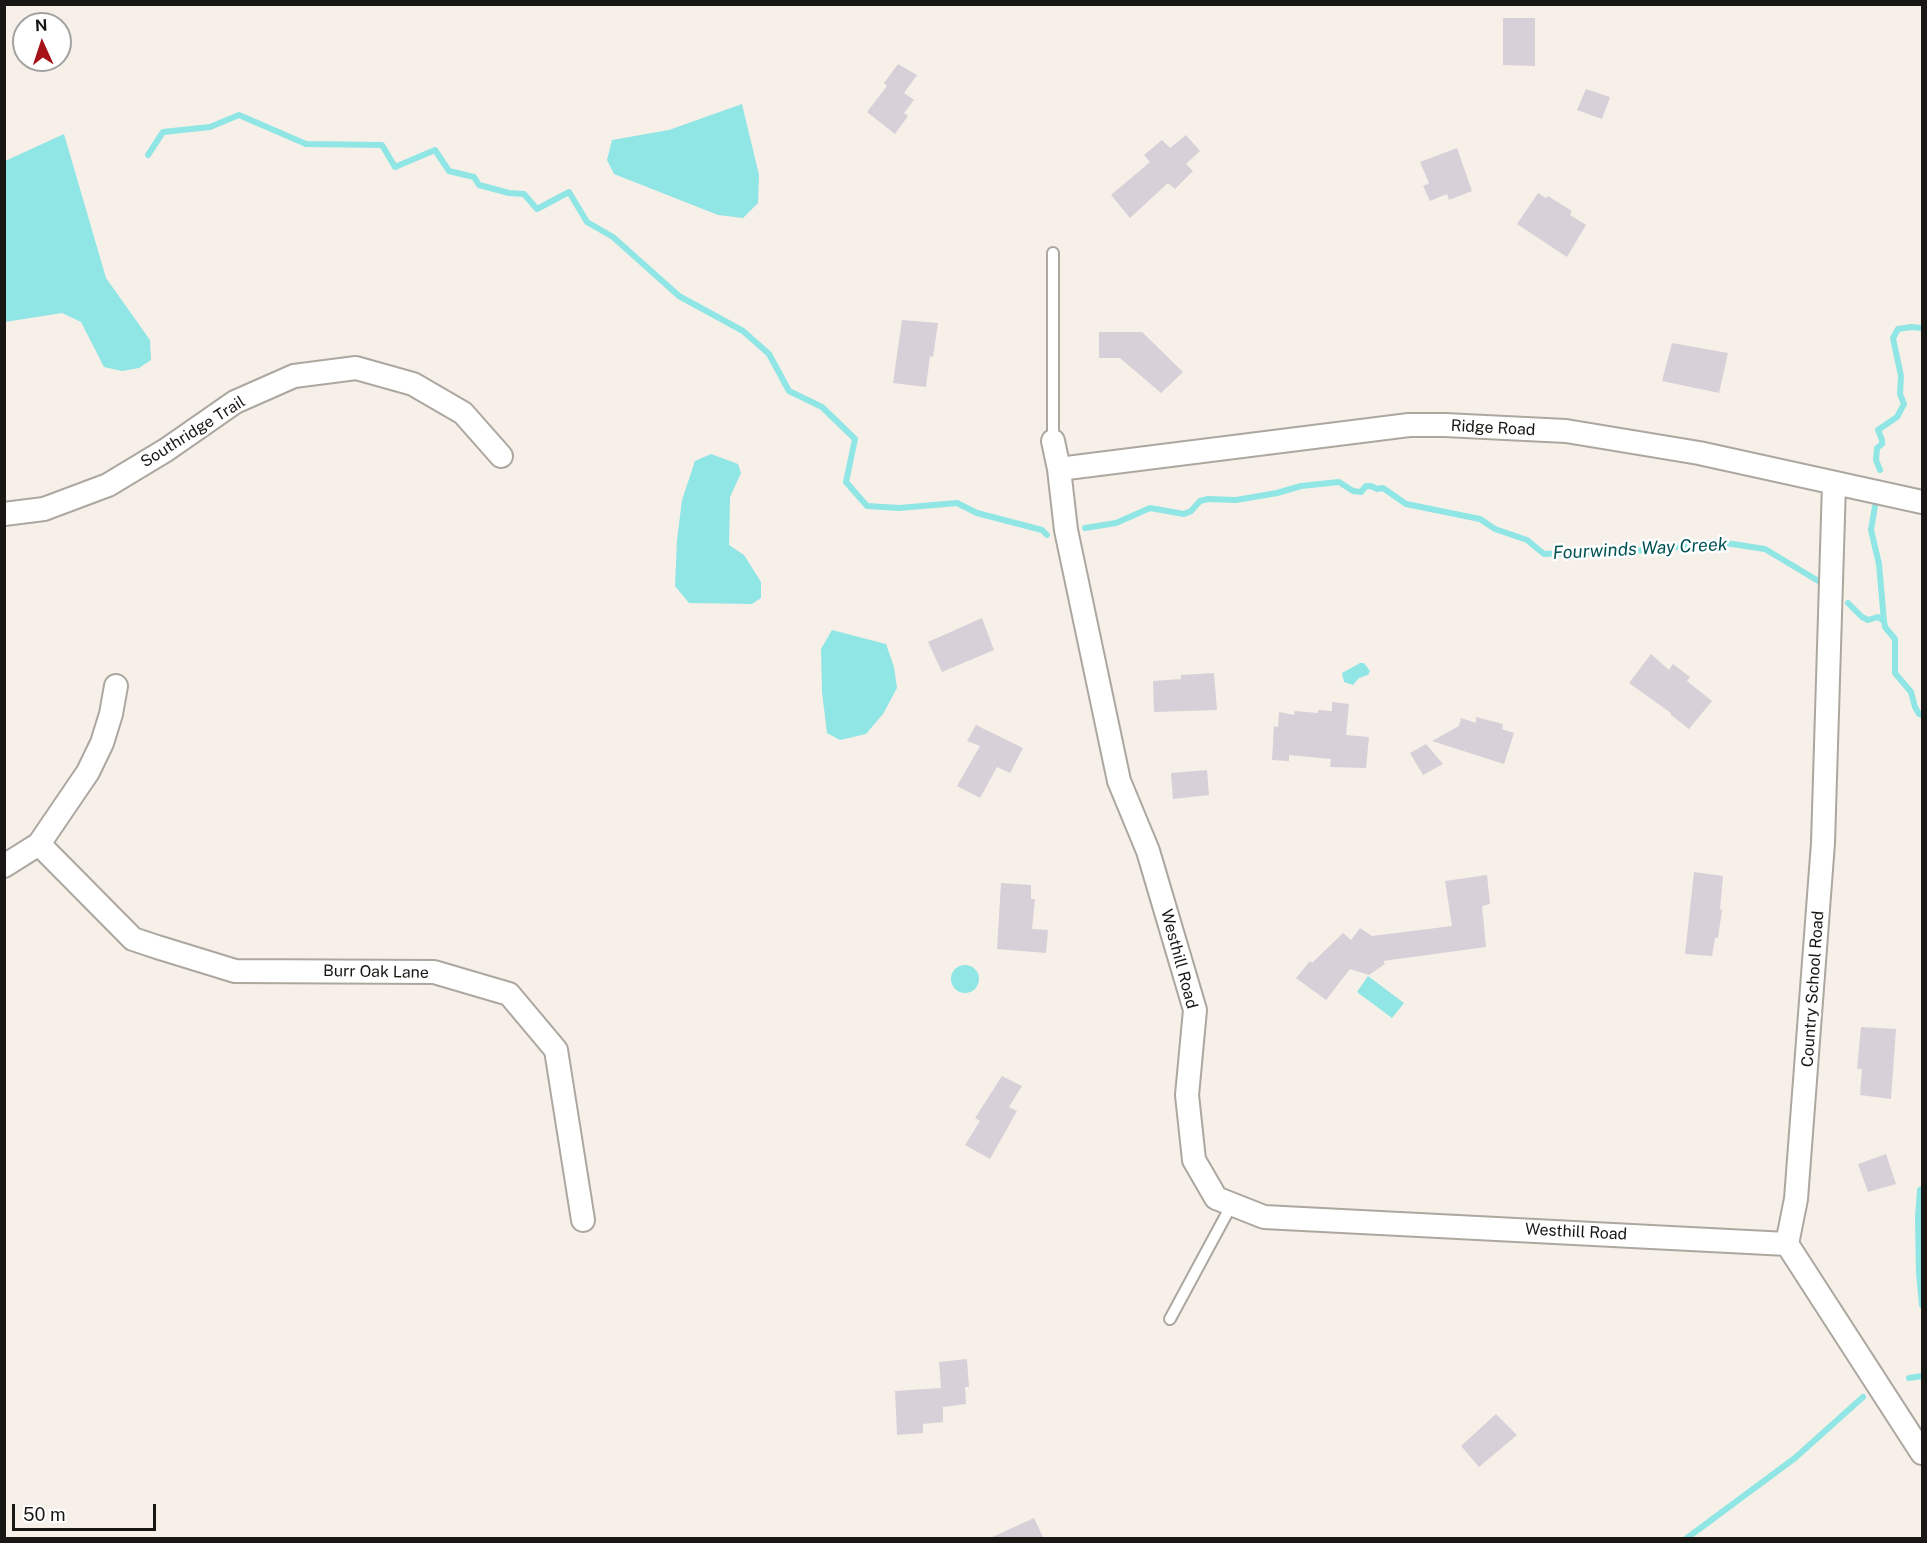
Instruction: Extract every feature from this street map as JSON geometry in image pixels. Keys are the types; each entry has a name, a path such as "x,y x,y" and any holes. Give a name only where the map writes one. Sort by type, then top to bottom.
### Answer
{"street":[{"name":"Southridge Trail","path":"4,514 44,510 108,485 166,450 235,402 294,376 356,368 412,384 463,414 501,456"},
{"name":"Ridge Road","path":"1059,470 1409,425 1445,425 1566,431 1699,453 1923,502"},
{"name":"Westhill Road","path":"1053,441 1066,530 1119,781 1148,851 1195,1010 1187,1095 1194,1160 1216,1198 1264,1217 1787,1244"},
{"name":"Country School Road","path":"1787,1244 1796,1199 1823,843 1834,484"},
{"path":"4,866 39,844 88,772 105,733 116,686"},
{"name":"Burr Oak Lane","path":"39,844 133,939 141,942 235,971 434,972 508,994 556,1050 583,1221"},
{"path":"1787,1244 1923,1453"}],"lane":[{"path":"1053,254 1053,441"},
{"path":"1170,1319 1232,1204"}],"water":[{"path":"742,104 759,175 758,203 743,218 718,215 614,174 607,160 612,140 669,130"},
{"path":"64,134 106,278 150,340 151,360 139,368 122,371 104,367 81,322 62,313 5,322 5,161"},
{"path":"711,454 738,464 741,473 730,497 729,545 744,555 761,582 761,598 752,604 689,603 675,586 682,500 695,461"},
{"path":"832,630 886,644 894,667 897,688 883,714 866,734 840,740 827,733 822,692 821,649"},
{"path":"1364,663 1370,671 1368,675 1359,678 1353,685 1344,682 1342,673"},
{"path":"965,965 975,969 979,979 975,989 965,993 955,989 951,979 955,969"},
{"path":"1368,976 1404,1003 1392,1018 1357,992"}],"building":[{"path":"1503,18 1535,18 1535,66 1503,65"},
{"path":"898,64 917,75 904,93 914,100 904,113 908,116 895,134 867,112 887,86 884,83"},
{"path":"1586,89 1610,97 1602,119 1577,110"},
{"path":"1186,135 1200,151 1186,164 1193,171 1175,189 1168,183 1130,218 1111,195 1150,162 1144,155 1162,140 1170,148"},
{"path":"1457,148 1472,191 1449,200 1447,194 1430,201 1423,186 1429,183 1420,162"},
{"path":"1538,193 1546,198 1548,196 1572,211 1570,215 1586,225 1567,257 1517,224"},
{"path":"902,320 938,323 926,387 893,383"},
{"path":"1099,332 1142,332 1183,372 1161,393 1120,358 1099,358"},
{"path":"1672,343 1728,353 1719,393 1662,381"},
{"path":"982,618 994,650 942,672 928,642"},
{"path":"1651,654 1669,670 1673,664 1690,677 1687,681 1712,701 1689,729 1629,683"},
{"path":"1214,673 1217,710 1154,712 1153,681 1181,679 1181,675"},
{"path":"1332,702 1349,704 1346,735 1369,737 1366,768 1330,767 1331,759 1289,755 1289,761 1272,760 1274,726 1278,727 1279,712 1294,715 1295,711 1318,713 1318,710 1332,711"},
{"path":"1476,717 1503,724 1502,729 1514,733 1504,764 1432,741 1459,726 1461,718 1476,723"},
{"path":"976,725 1023,748 1010,773 997,767 980,798 957,786 980,746 967,741"},
{"path":"1426,744 1443,764 1423,775 1410,753"},
{"path":"1207,770 1209,795 1173,799 1171,773"},
{"path":"1694,872 1723,876 1720,909 1722,910 1718,938 1715,938 1712,956 1685,954"},
{"path":"1487,875 1490,904 1482,906 1486,947 1383,961 1385,964 1369,975 1350,969 1326,1000 1296,978 1310,961 1312,963 1343,933 1351,940 1360,928 1372,936 1452,926 1445,881"},
{"path":"1001,883 1031,885 1031,899 1035,899 1032,929 1048,930 1046,953 997,949"},
{"path":"1861,1027 1896,1029 1891,1099 1860,1095 1862,1069 1857,1069"},
{"path":"1002,1076 1022,1086 1009,1107 1017,1111 990,1159 965,1145 980,1121 975,1118"},
{"path":"1886,1154 1896,1184 1868,1192 1858,1164"},
{"path":"967,1359 969,1387 965,1387 966,1404 943,1407 943,1422 923,1424 923,1433 897,1435 895,1391 941,1388 939,1362"},
{"path":"1496,1414 1517,1435 1479,1467 1461,1446"},
{"path":"1034,1518 1044,1539 988,1539"}],"waterway":[{"name":"Fourwinds Way Creek","path":"148,155 163,132 210,127 239,115 306,144 382,145 395,167 435,150 449,171 474,177 479,185 509,193 524,194 537,209 569,192 587,222 613,237 679,296 743,331 769,354 789,391 822,407 855,439 846,482 867,506 899,508 957,503 977,513 1042,530 1047,535"},
{"path":"1880,470 1876,460 1877,448 1882,444 1878,430 1897,417 1904,404 1900,394 1901,376 1893,338 1898,329 1922,328"},
{"name":"Fourwinds Way Creek","path":"1085,528 1116,523 1150,508 1184,514 1191,511 1200,501 1208,499 1236,500 1301,486 1339,482 1353,491 1361,492 1366,486 1383,488 1406,504 1480,519 1495,529 1527,540 1544,554 1649,550 1719,542 1765,549 1820,582"},
{"path":"1875,506 1871,530 1879,564 1884,621"},
{"name":"Fourwinds Way Creek","path":"1848,603 1862,617 1868,620 1878,617 1884,621 1885,627 1895,639 1895,673 1911,692 1915,707 1922,715"},
{"name":"Fourwinds Way Creek","path":"1922,1189 1920,1190 1918,1217 1922,1305"},
{"path":"1909,1378 1922,1376"},
{"path":"1687,1538 1795,1458 1863,1397"}]}
